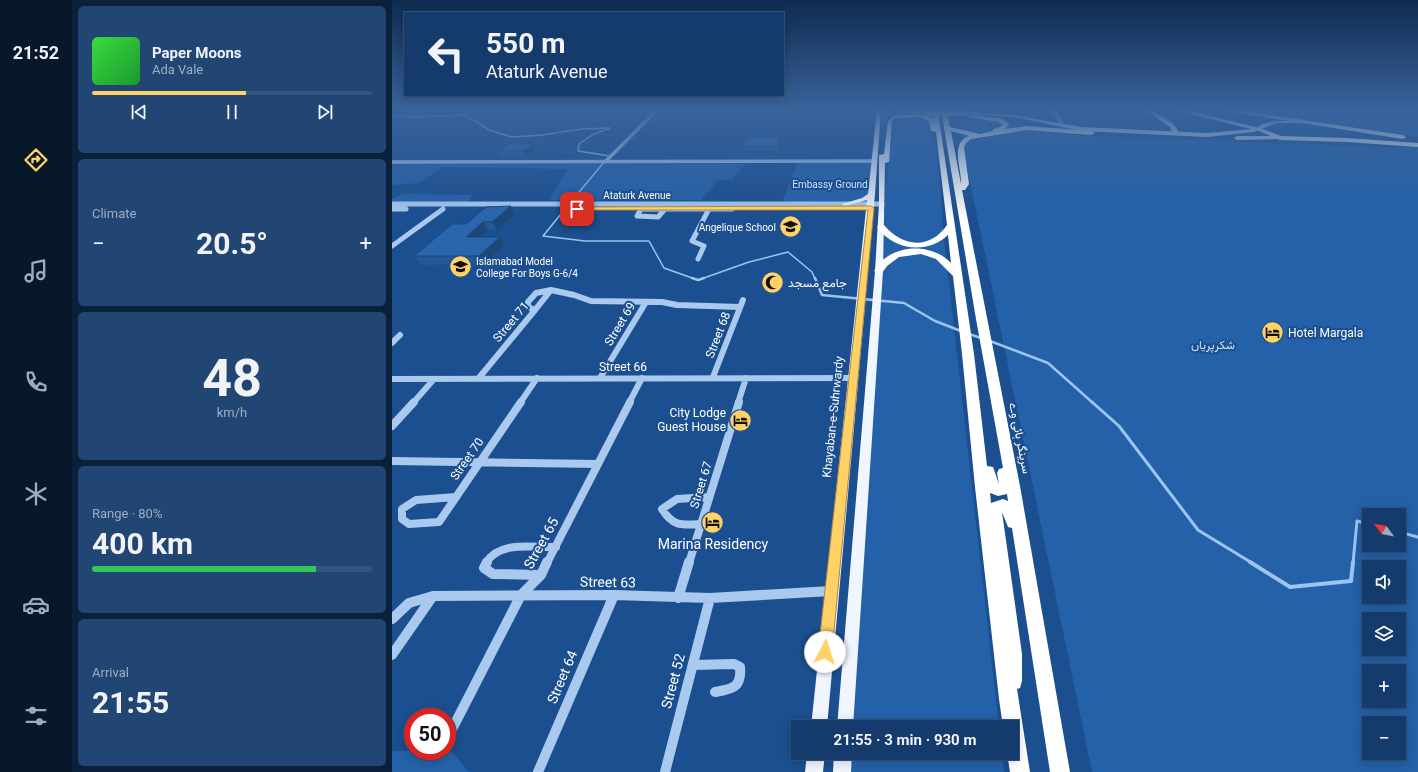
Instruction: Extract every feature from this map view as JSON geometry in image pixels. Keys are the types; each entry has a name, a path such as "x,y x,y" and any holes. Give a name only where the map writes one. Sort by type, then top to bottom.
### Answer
{"highway":[{"path":"941,146 950,226 968,354 982,487 1009,699 1020,772"},
{"name":"سرینگر ہائی وے","path":"950,146 981,319 1013,486 1060,772"},
{"path":"959,191 965,184 962,146"},
{"path":"881,227 893,240 912,245 932,243 939,240 947,232 950,226"},
{"path":"879,270 883,262 894,256 916,252 937,255 943,259 958,276"},
{"path":"970,374 977,393 990,485 994,489 1000,490 1005,488 1006,483 988,379 989,360"},
{"path":"1009,699 1014,677 1013,654 994,511 997,506 1003,505 1011,510 1039,688 1042,702 1054,730"}],"main road":[{"name":"Khayaban-e-Suhrwardy","path":"819,720 876,146"},
{"path":"845,720 874,318 879,270 883,146"},
{"path":"845,204 864,199 872,194"},
{"path":"860,318 874,318"},
{"path":"814,772 815,760"},
{"path":"842,772 843,760"}],"street":[{"path":"605,162 621,146"},
{"path":"392,162 875,161"},
{"name":"Ataturk Avenue","path":"392,204 845,204 871,206"},
{"path":"466,209 471,204"},
{"name":"Ataturk Avenue","path":"392,209 710,209 882,206"},
{"path":"392,246 443,209"},
{"path":"641,209 637,216 658,216 665,209"},
{"path":"698,258 704,246 692,241 710,209"},
{"path":"551,290 574,295 591,301 646,302"},
{"name":"Street 71","path":"536,310 528,306 528,302 536,293 551,290"},
{"name":"Street 71","path":"478,379 551,290"},
{"name":"Street 68","path":"646,302 671,303 677,305 741,303 713,377"},
{"name":"Street 69","path":"600,378 646,302"},
{"path":"392,343 400,336"},
{"name":"Street 66","path":"392,379 713,377 853,378"},
{"name":"Street 70","path":"456,497 416,500 402,509 402,519 409,524 439,522 537,378"},
{"name":"Street 65","path":"456,721 521,595 541,576 642,378"},
{"name":"Street 67","path":"678,598 746,378"},
{"path":"392,426 434,379"},
{"path":"392,461 598,464"},
{"path":"701,524 675,525 667,520 662,509 677,499 709,497"},
{"path":"541,576 493,574 484,568 488,559 498,552 513,549 556,547"},
{"name":"Street 63","path":"392,619 409,603 433,596 614,595 710,598 831,591"},
{"name":"Street 64","path":"538,772 614,595"},
{"path":"393,652 433,596"},
{"name":"Street 52","path":"665,772 710,598"},
{"path":"693,665 734,664 740,667 741,674 738,684 732,689 715,692"}],"green space":[{"path":"891,146 936,146 944,239 998,720 851,720 886,182"},
{"name":"شکرپریاں","path":"964,146 1418,147 1418,772 1092,772 968,172"},
{"name":"Embassy Ground","path":"797,163 873,163 867,206 781,206"},
{"path":"392,164 745,164 732,180 718,180 701,200 550,200 567,169 443,167 418,183 392,185"},
{"path":"402,194 473,195 468,202 392,202 392,199"},
{"path":"392,751 404,751 404,760 456,760 456,757 469,772 392,772"},
{"path":"849,760 1003,760 1004,772 848,772"}],"building":[{"path":"507,146 530,146 523,151 499,151"},
{"path":"511,206 492,222 483,222 466,237 500,237 479,256 414,256 452,224 466,224 486,207"}],"waterway":[{"path":"579,146 578,151 610,156"},
{"path":"570,203 605,161"},
{"path":"561,214 543,236 585,241 649,241 664,268 695,279"},
{"path":"701,279 749,262 788,252 812,272 815,279"},
{"path":"815,278 822,295 904,303 935,321 961,331"},
{"path":"695,279 701,279"},
{"path":"969,334 981,338"},
{"path":"990,341 1048,363 1093,403"},
{"path":"1092,402 1119,426 1198,530 1252,563"},
{"path":"1353,563 1357,521 1362,522"},
{"path":"1406,534 1418,537"},
{"path":"1250,562 1290,587 1351,581 1353,562"}],"place":[{"name":"Angelique School","path":"791,227"},
{"name":"Islamabad Model College For Boys G-6/4","path":"460,267"},
{"name":"جامع مسجد","path":"773,283"},
{"name":"Hotel Margala","path":"1273,333"},
{"name":"City Lodge Guest House","path":"741,420"},
{"name":"Marina Residency","path":"713,522"}],"route":[{"path":"577,209 871,208 825,652"}]}
